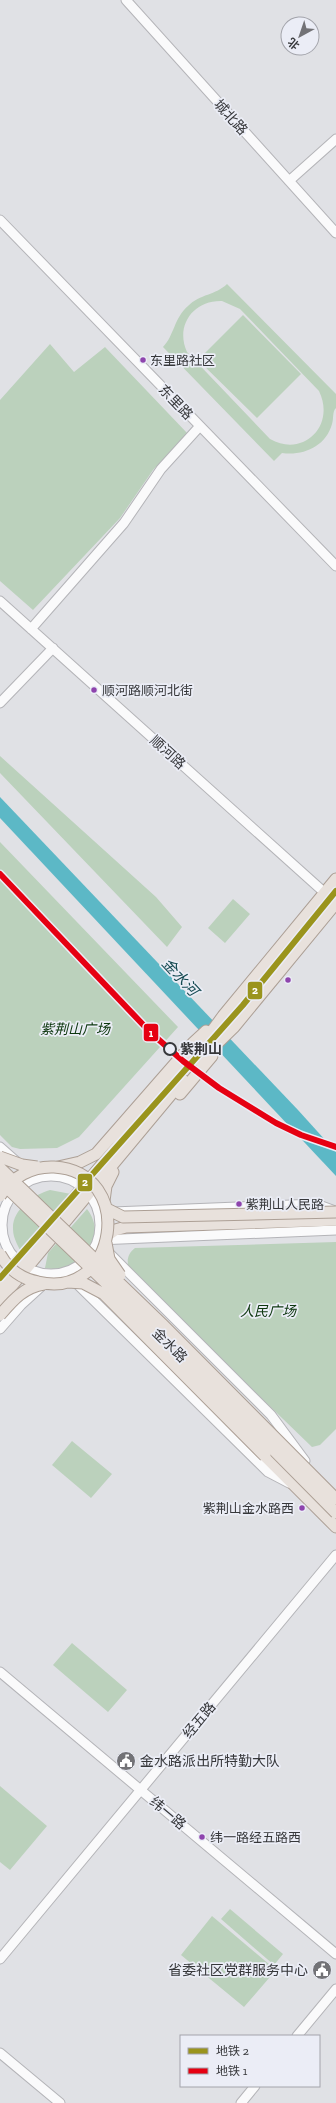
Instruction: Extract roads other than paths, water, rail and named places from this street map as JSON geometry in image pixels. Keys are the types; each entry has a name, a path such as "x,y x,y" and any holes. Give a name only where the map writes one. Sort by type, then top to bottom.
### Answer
{"main road":[{"path":"336,880 223,1016 162,1115 114,1170 106,1186 103,1208 104,1240 109,1259 131,1287 336,1492"},
{"path":"0,1157 22,1166 41,1168 58,1167 85,1160 96,1154 144,1100 202,1051 234,1027 336,903"},
{"path":"0,1300 24,1265 202,1051"},
{"path":"58,1167 74,1172 88,1181 103,1208 123,1217 336,1211"},
{"name":"金水路","path":"0,1168 163,1325 336,1500"},
{"path":"0,1196 18,1176 41,1168"},
{"name":"金水路","path":"0,1181 156,1332 336,1513"},
{"path":"0,1315 15,1298 34,1286 48,1284 65,1277 80,1276 93,1265 104,1240 115,1230 126,1227 336,1220"},
{"path":"0,1254 6,1263 18,1274 32,1281 48,1284"},
{"path":"0,1286 24,1265"},
{"path":"65,1277 83,1283 104,1294 336,1528"}],"street":[{"name":"城北路","path":"126,0 336,233"},
{"path":"289,181 336,138"},
{"name":"东里路","path":"0,220 336,566"},
{"path":"31,629 124,523 161,469 200,426"},
{"name":"顺河路","path":"0,601 336,903"},
{"path":"0,703 53,648"},
{"path":"0,1147 36,1179"},
{"path":"103,1208 85,1191 64,1178 50,1176 36,1179 18,1189 2,1211 2,1243 24,1265 42,1273 55,1274 65,1277 268,1472 295,1486"},
{"path":"104,1240 336,1230"},
{"path":"104,1240 271,1415 305,1461"},
{"path":"0,1329 21,1305 55,1274"},
{"name":"经五路","path":"0,1959 336,1555"},
{"name":"纬一路","path":"0,1672 336,1954"},
{"path":"298,2035 336,1990"},
{"path":"0,2053 60,2103"},
{"path":"241,2103 255,2087"}],"water":[{"path":"0,797 298,1110 336,1152 336,1176 0,818"}],"metro line":[{"name":"1","path":"0,874 150,1032 183,1061 219,1088 276,1123 301,1135 336,1147"},
{"name":"2","path":"0,1278 243,1005 336,891"}],"place":[{"name":"东里路社区","path":"143,360"},
{"name":"顺河路顺河北街","path":"94,690"},
{"name":"紫荆山","path":"170,1049"},
{"name":"紫荆山人民路","path":"239,1204"},
{"name":"紫荆山金水路西","path":"302,1508"},
{"name":"金水路派出所特勤大队","path":"126,1761"},
{"name":"纬一路经五路西","path":"202,1837"},
{"name":"省委社区党群服务中心","path":"322,1970"}],"water label":[{"name":"金水河","path":"180,977"}],"park label":[{"name":"紫荆山广场","path":"75,1029"},
{"name":"人民广场","path":"268,1311"}]}
